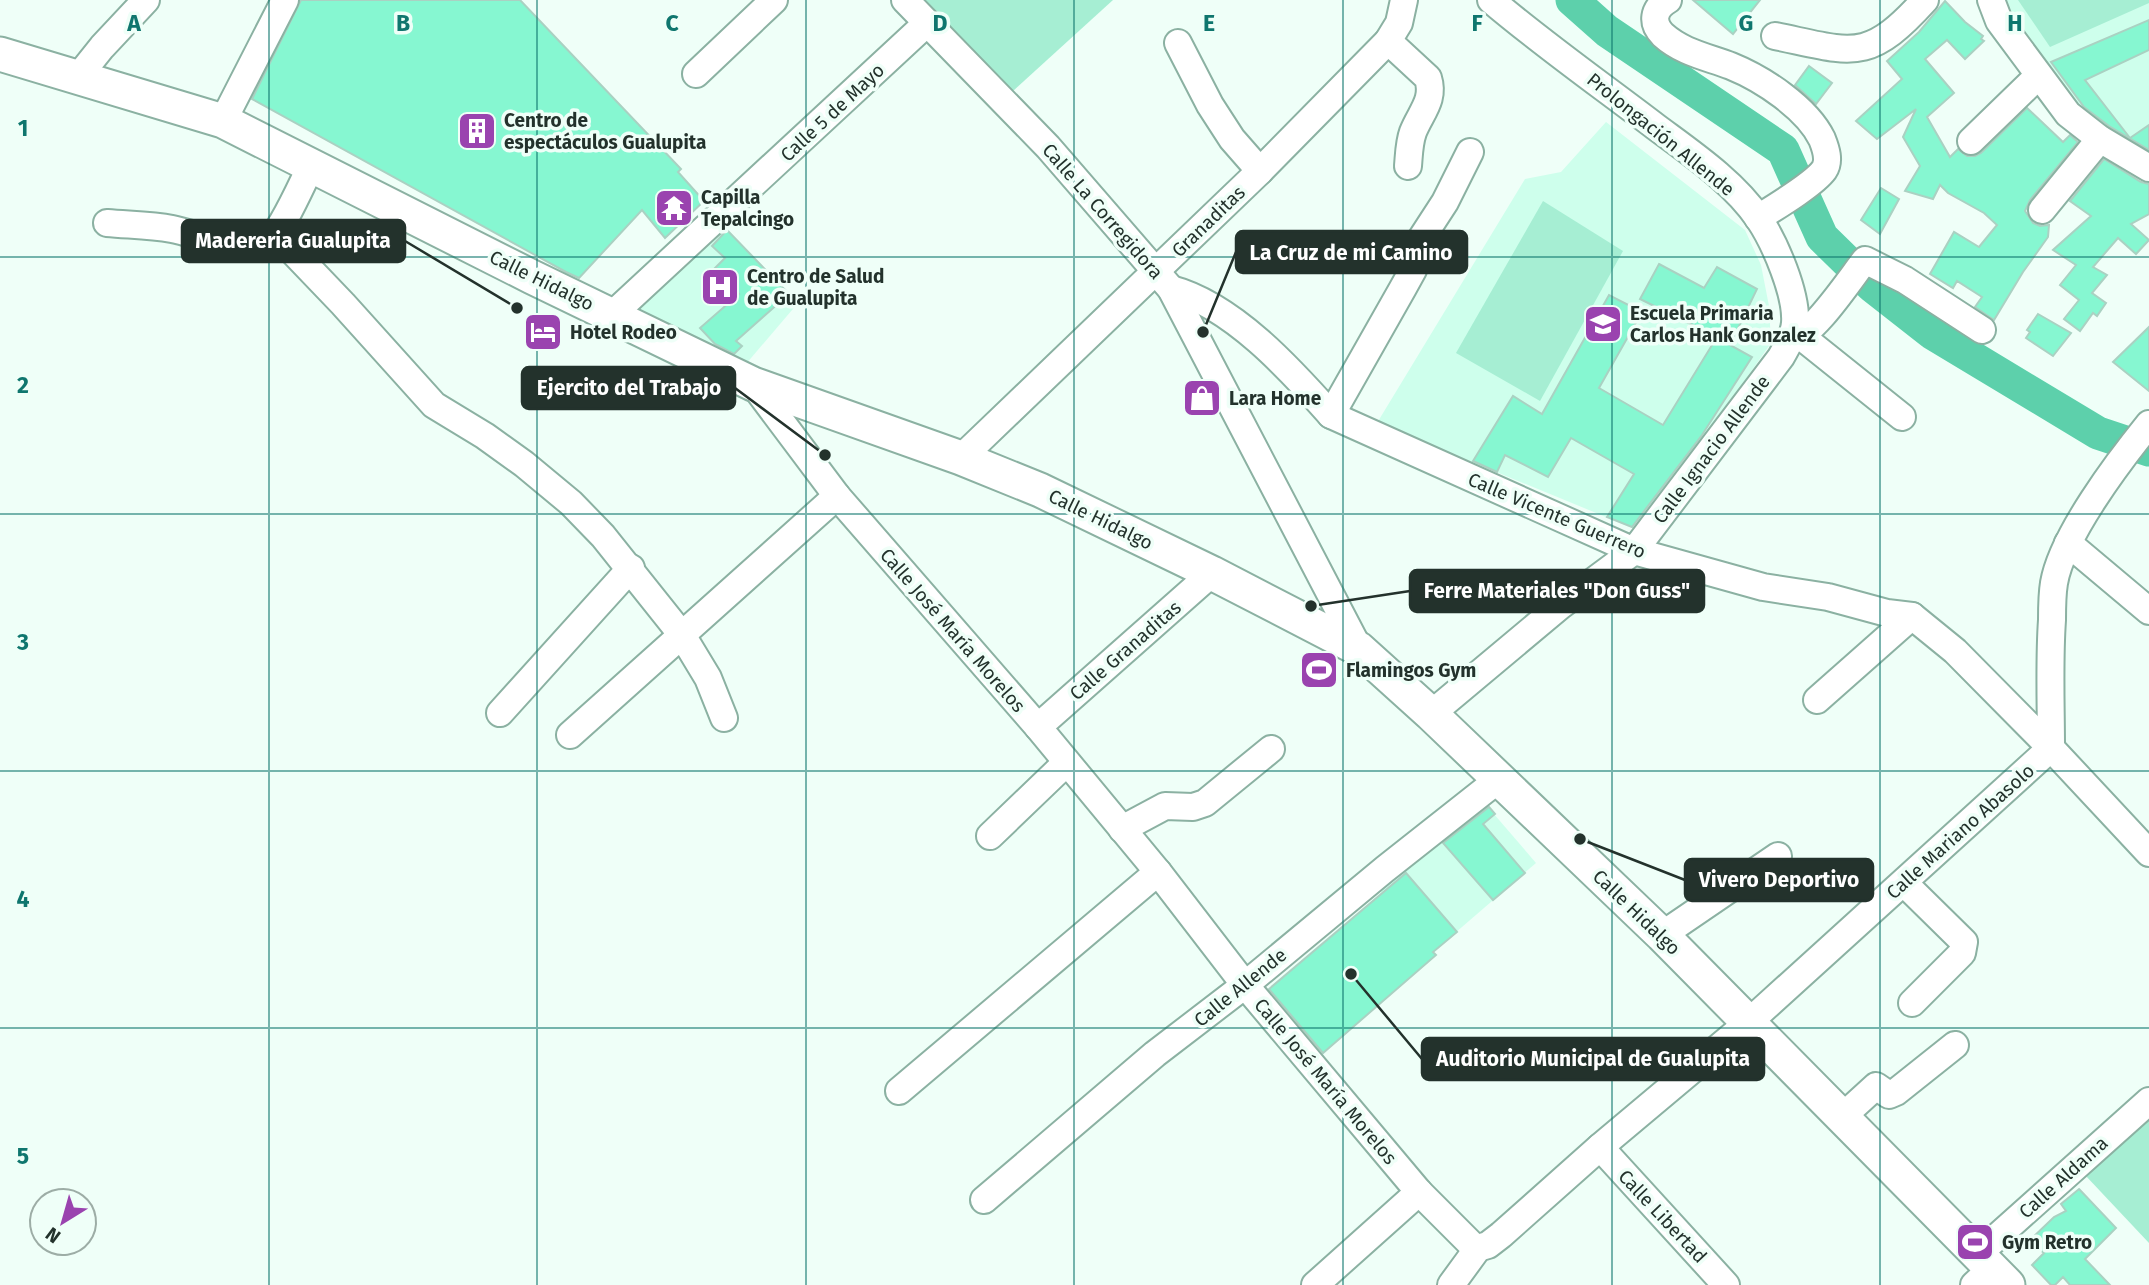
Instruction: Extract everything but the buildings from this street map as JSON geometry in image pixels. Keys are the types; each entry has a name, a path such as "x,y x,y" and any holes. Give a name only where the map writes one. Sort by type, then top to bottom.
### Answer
{"main road":[{"name":"Calle Hidalgo","path":"0,54 223,121 532,277 613,314 752,384 961,458 1040,490 1212,573 1359,649 1431,714 1662,935 1842,1117 1988,1273"}],"street":[{"path":"78,77 146,0"},
{"path":"223,121 285,0"},
{"path":"696,74 774,0"},
{"name":"Calle La Corregidora","path":"905,0 1048,147 1164,279 1359,649"},
{"name":"Granaditas","path":"961,458 1164,279 1261,171 1388,41 1399,23 1404,0"},
{"name":"Prolongación Allende","path":"1491,0 1682,146 1729,186 1758,218 1779,256 1794,309 1797,339"},
{"path":"1668,0 1657,12 1655,24 1674,44 1707,59 1731,66 1796,105 1818,132 1826,149 1827,161 1824,170 1758,218"},
{"path":"1776,36 1845,50 1864,48 1887,37 1925,0"},
{"path":"1992,0 1999,21 2068,114 2100,139 2149,168"},
{"name":"Calle 5 de Mayo","path":"613,314 928,23"},
{"path":"1388,41 1428,78 1430,86 1426,107 1413,132 1408,166"},
{"path":"1178,43 1210,105 1232,139 1261,171"},
{"path":"1971,141 2038,76"},
{"path":"2042,210 2100,139"},
{"path":"1331,415 1413,270 1419,242 1446,202 1471,152"},
{"path":"107,223 171,229 241,247 257,247 276,234 312,164"},
{"path":"276,234 434,405 524,464 571,503 603,536 682,635 708,678 724,718"},
{"name":"Calle Ignacio Allende","path":"1431,714 1560,606 1634,551 1797,339 1866,260 1905,280 1982,330"},
{"name":"Calle Vicente Guerrero","path":"1164,279 1223,312 1300,380 1331,415 1634,551 1763,587 1828,597 1912,616 1955,651 2149,853"},
{"path":"1797,339 1902,417"},
{"name":"Calle José María Morelos","path":"752,384 838,496 1038,727 1158,872 1245,985 1419,1192 1478,1248"},
{"name":"Calle Mariano Abasolo","path":"1451,1285 1478,1248 1488,1245 1501,1235 1600,1147 1749,1022 2051,748 2050,648 2054,583 2067,543 2122,458 2149,424"},
{"path":"570,734 838,496"},
{"path":"2067,543 2149,611"},
{"path":"500,713 631,568"},
{"name":"Calle Granaditas","path":"1038,727 1212,573"},
{"path":"1817,700 1912,616"},
{"path":"1122,829 1165,806 1193,807 1205,803 1271,749"},
{"path":"990,836 1066,763"},
{"name":"Calle Allende","path":"984,1200 1155,1055 1499,779"},
{"path":"1662,935 1779,856"},
{"path":"900,1091 1158,872"},
{"path":"1903,883 1964,942 1962,953 1912,1003"},
{"path":"1842,1117 1877,1086 1889,1095 1896,1092 1955,1045"},
{"name":"Calle Aldama","path":"1988,1273 2149,1101"},
{"name":"Calle Libertad","path":"1600,1147 1711,1280"},
{"path":"1315,1285 1419,1192"}],"shaded area":[{"path":"921,0 1113,0 1013,91"},
{"path":"1997,0 2149,0 2149,161 2061,105"},
{"path":"2018,0 2149,0 2149,3 2050,47"},
{"name":"Escuela Primaria Carlos Hank Gonzalez","path":"1606,122 1745,230 1761,265 1769,306 1771,343 1640,531 1377,423 1525,179 1561,172"},
{"path":"1543,201 1623,251 1540,401 1456,353"},
{"name":"Centro de Salud de Gualupita","path":"721,223 798,303 740,371 643,323 637,307"},
{"path":"1481,799 1536,863 1433,952 1378,888"},
{"path":"2149,1118 2149,1243 2085,1175"}],"waterway":[{"path":"1572,0 1607,31 1783,150 1822,237 1872,286 1932,333 2098,433 2149,450"}],"place":[{"name":"Centro de espectáculos Gualupita","path":"477,131"},
{"name":"Capilla Tepalcingo","path":"674,208"},
{"name":"Centro de Salud de Gualupita","path":"720,287"},
{"name":"Madereria Gualupita","path":"517,308"},
{"name":"Escuela Primaria Carlos Hank Gonzalez","path":"1603,324"},
{"name":"Hotel Rodeo","path":"543,332"},
{"name":"La Cruz de mi Camino","path":"1203,332"},
{"name":"Lara Home","path":"1202,398"},
{"name":"Ejercito del Trabajo","path":"825,455"},
{"name":"Ferre Materiales \"Don Guss\"","path":"1311,606"},
{"name":"Flamingos Gym","path":"1319,670"},
{"name":"Vivero Deportivo","path":"1580,839"},
{"name":"Auditorio Municipal de Gualupita","path":"1351,974"},
{"name":"Gym Retro","path":"1975,1242"}]}
